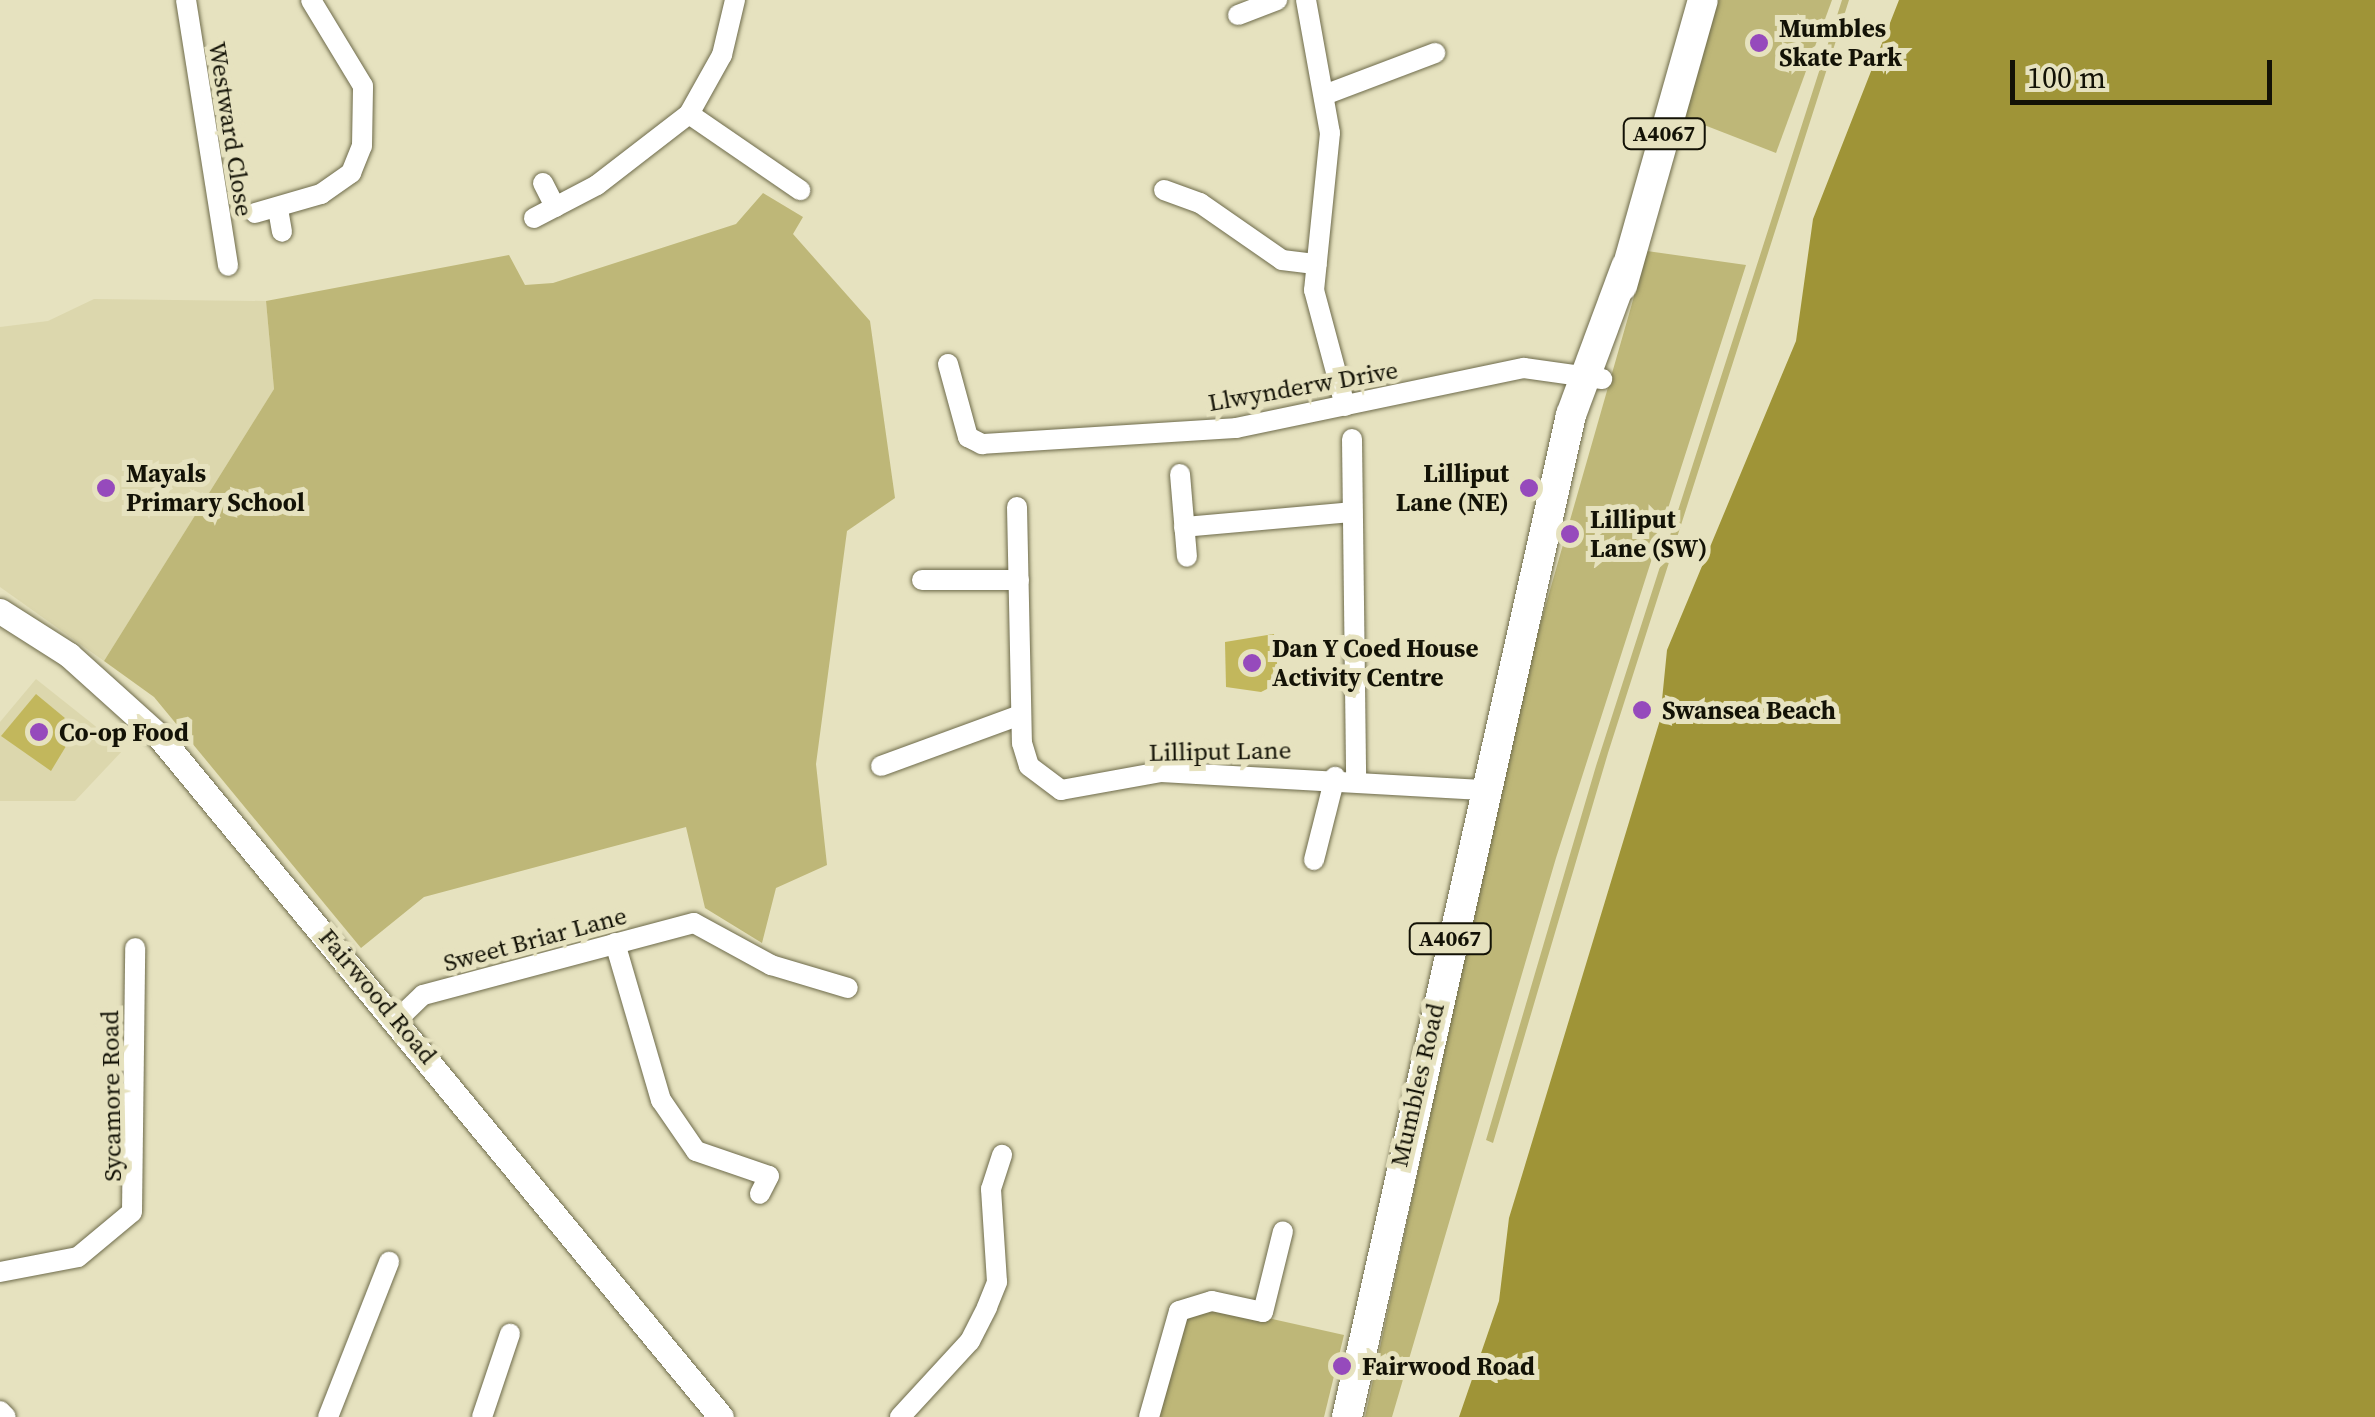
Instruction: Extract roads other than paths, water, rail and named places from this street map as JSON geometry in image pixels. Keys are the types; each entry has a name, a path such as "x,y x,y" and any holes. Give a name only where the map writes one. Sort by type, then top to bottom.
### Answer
{"main road":[{"name":"Mumbles Road","path":"1347,1417 1487,790 1565,464 1702,0"}],"street":[{"name":"Westward Close","path":"186,0 228,266"},
{"path":"255,213 278,209 350,173 368,118 363,86 311,0"},
{"path":"534,218 689,114 722,55 734,0"},
{"path":"1238,14 1277,0"},
{"path":"1306,0 1324,95 1330,172 1317,264 1316,311 1345,406"},
{"path":"1324,95 1435,53"},
{"path":"689,114 800,190"},
{"path":"544,183 555,207"},
{"path":"1164,190 1200,203 1271,255 1317,264"},
{"path":"278,209 282,232"},
{"name":"Llwynderw Drive","path":"948,364 968,437 982,444 1236,428 1524,368 1592,378"},
{"path":"1352,439 1356,780"},
{"path":"1180,474 1187,558"},
{"name":"Lilliput Lane","path":"1017,507 1020,715 1030,766 1060,790 1161,772 1335,777 1487,790"},
{"path":"1184,527 1352,512"},
{"path":"922,580 1018,580"},
{"name":"Fairwood Road","path":"4,622 69,655 158,735 399,1018 721,1417"},
{"path":"882,766 1020,715"},
{"path":"1314,860 1335,777"},
{"name":"Sweet Briar Lane","path":"399,1018 423,995 694,923 770,965 848,988"},
{"path":"614,943 661,1100 696,1151 770,1176 760,1194"},
{"name":"Sycamore Road","path":"0,1272 78,1257 132,1212 135,948"},
{"path":"900,1417 970,1341 997,1282 991,1189 1002,1155"},
{"path":"1150,1417 1179,1311 1212,1301 1270,1314 1283,1231"},
{"path":"328,1417 389,1262"},
{"path":"482,1417 510,1334"},
{"path":"0,1411 6,1417"}],"place":[{"name":"Mumbles Skate Park","path":"1759,43"},
{"name":"Mayals Primary School","path":"106,488"},
{"name":"Lilliput Lane (NE)","path":"1529,488"},
{"name":"Lilliput Lane (SW)","path":"1570,534"},
{"name":"Dan Y Coed House Activity Centre","path":"1252,663"},
{"name":"Swansea Beach","path":"1642,710"},
{"name":"Co-op Food","path":"39,732"},
{"name":"Fairwood Road","path":"1342,1366"}]}
